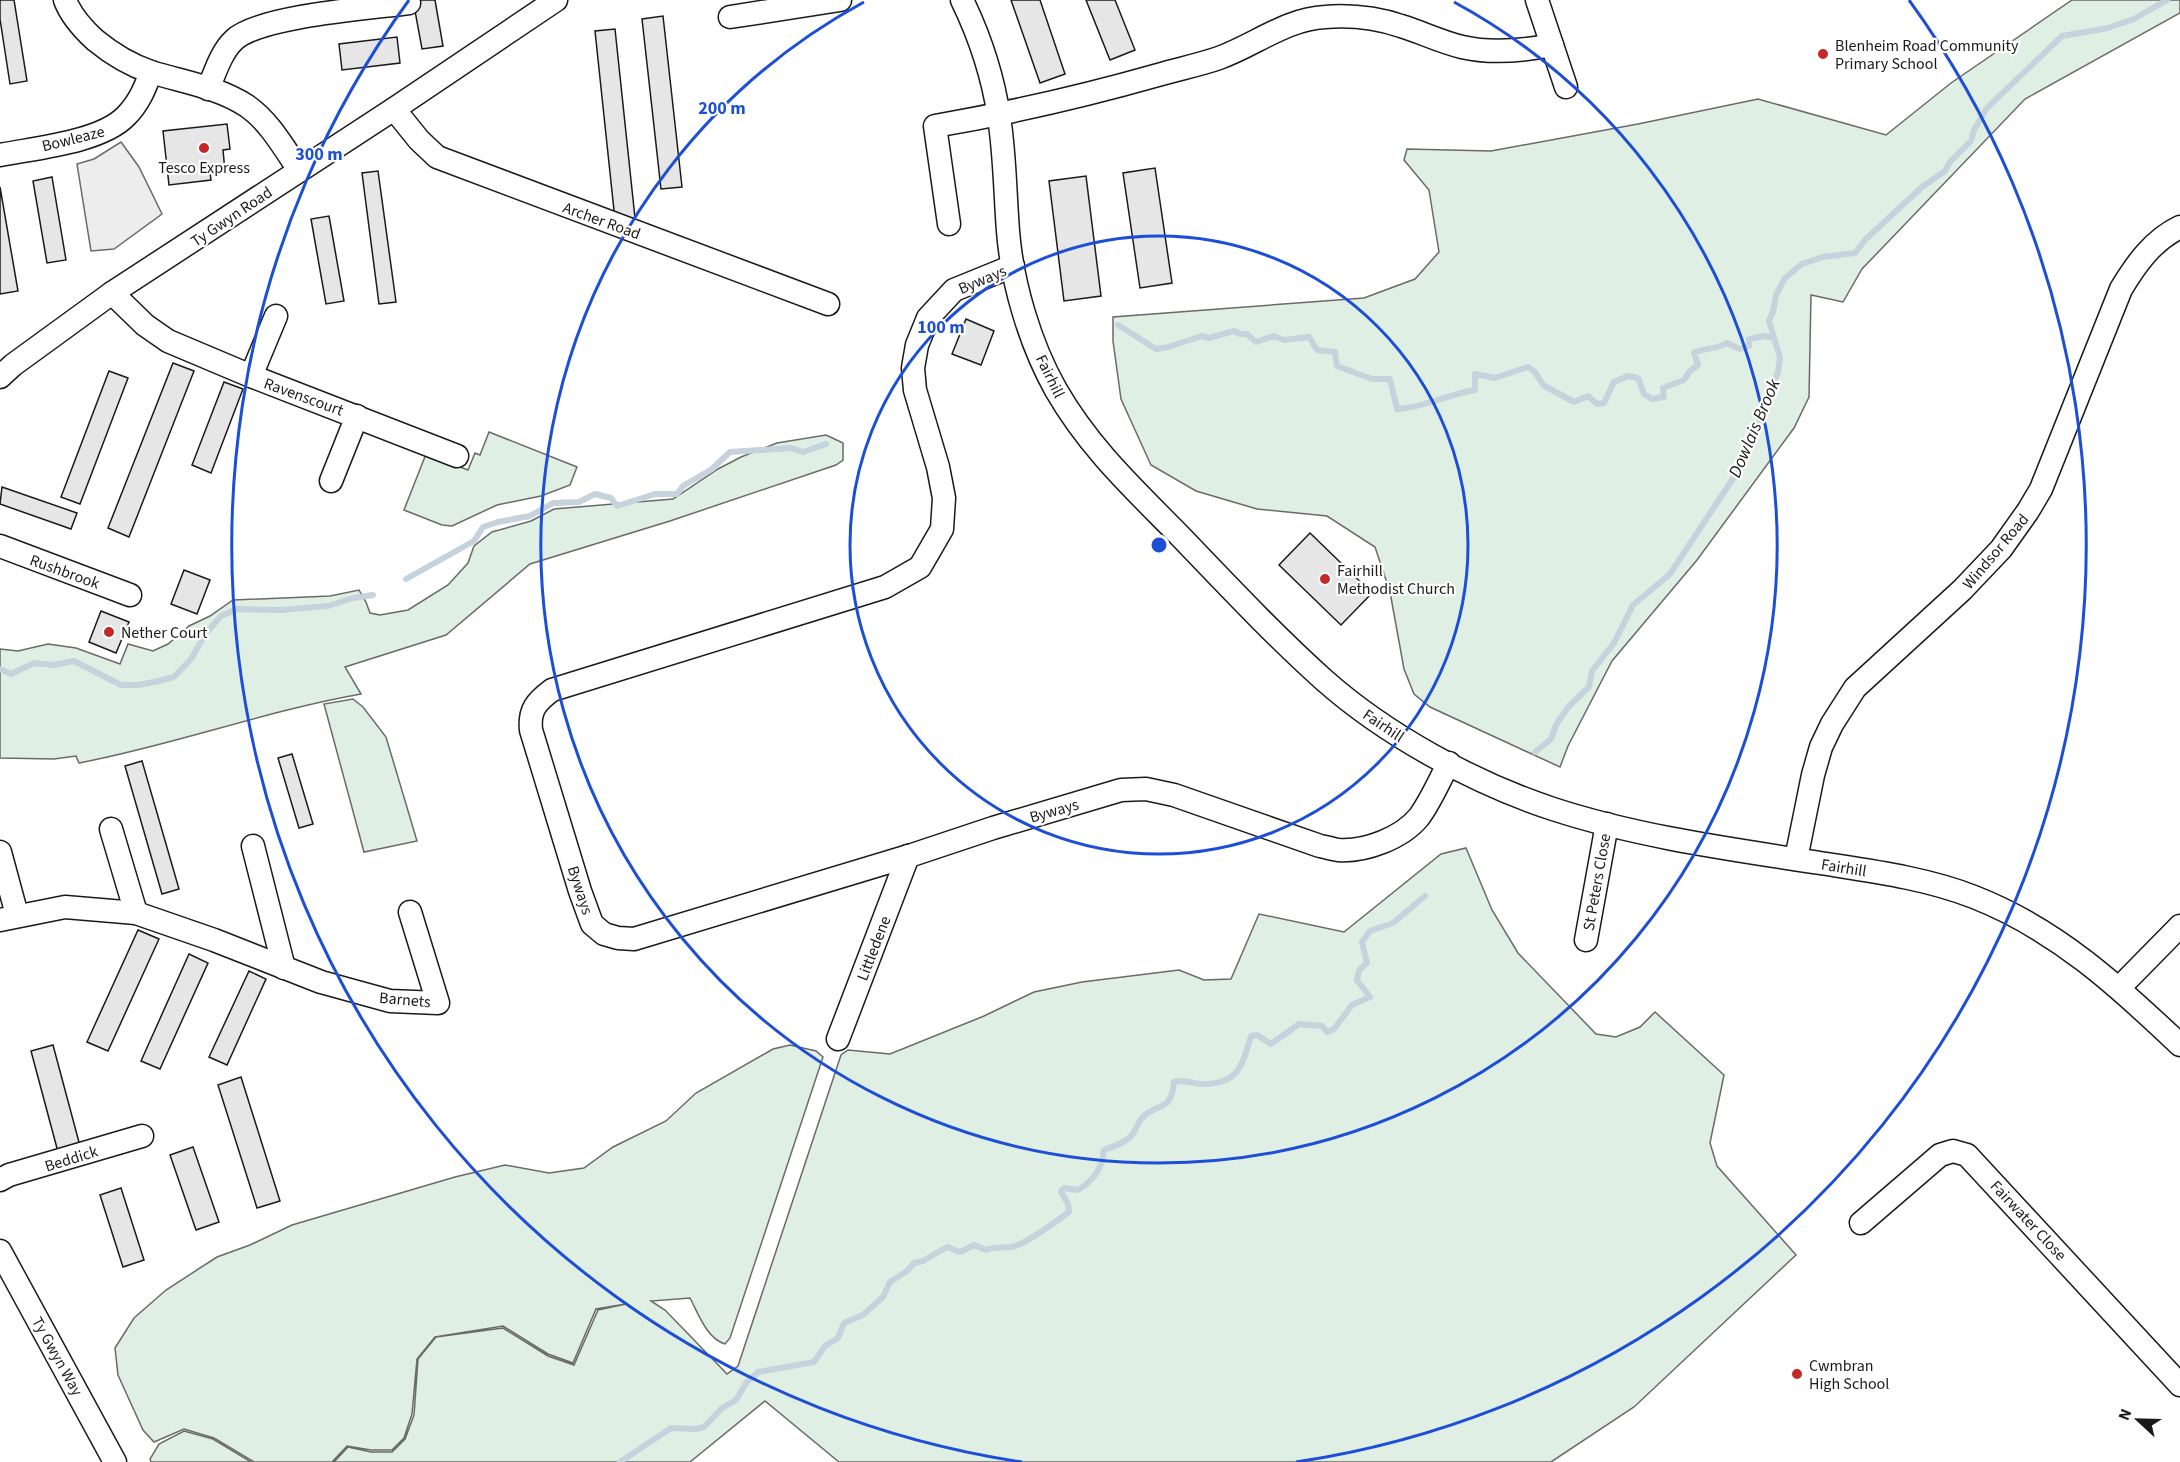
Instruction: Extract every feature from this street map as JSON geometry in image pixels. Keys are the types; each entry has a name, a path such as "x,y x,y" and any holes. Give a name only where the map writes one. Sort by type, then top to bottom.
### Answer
{"street":[{"path":"65,0 84,31 128,63 233,98 249,107 265,123 299,170"},
{"name":"Ty Gwyn Road","path":"0,377 112,292 394,109 556,0"},
{"path":"730,16 840,0"},
{"name":"Fairhill","path":"962,0 988,66 999,115 1005,165 1008,233 1021,304 1056,390 1095,448 1235,594 1327,682 1369,716 1419,748 1534,802 1631,830 1796,860 1889,874 1972,896 2014,915 2085,959 2120,987 2180,1045"},
{"path":"1537,0 1566,87"},
{"path":"208,89 220,60 234,40 255,28 277,21 409,3"},
{"path":"949,224 935,126 999,115 1094,93 1220,57 1298,21 1323,17 1351,16 1377,20 1400,25 1461,46 1492,51 1522,51 1552,45"},
{"name":"Bowleaze","path":"0,155 91,136 112,128 127,116 142,95 150,72"},
{"name":"Archer Road","path":"394,109 419,140 437,157 828,304"},
{"name":"Windsor Road","path":"1796,860 1807,796 1821,747 1843,706 1874,669 1918,633 1962,590 2015,530 2042,489 2121,289 2135,266 2151,247 2180,227"},
{"name":"Byways","path":"1013,266 954,290 928,318 917,345 913,368 915,390 938,467 944,498 942,529 920,567 885,587 552,690 536,702 530,717 531,730 592,924 604,934 634,939 1121,790 1146,789 1176,795 1320,846 1339,850 1358,849 1398,834 1418,818 1449,764"},
{"name":"Ravenscourt","path":"112,292 145,325 168,341 250,376 457,456"},
{"name":"Ravenscourt","path":"250,376 276,316"},
{"name":"Ravenscourt","path":"331,481 357,416"},
{"name":"Rushbrook","path":"0,546 130,595"},
{"name":"St Peters Close","path":"1586,940 1607,824"},
{"path":"111,829 136,913"},
{"path":"253,846 284,968"},
{"name":"Barnets","path":"0,852 8,918 65,907 136,913 214,940 321,982 390,1001 438,1003 410,912"},
{"name":"Littledene","path":"838,1039 908,856"},
{"path":"2120,987 2180,926"},
{"name":"Beddick","path":"0,1180 9,1175 142,1136"},
{"name":"Fairwater Close","path":"1861,1223 1940,1155 1953,1151 1967,1155 2180,1385"},
{"name":"Ty Gwyn Way","path":"0,1251 115,1462"}],"green space":[{"path":"2072,0 2180,0 2180,13 2025,99 1862,269 1843,302 1811,295 1809,397 1794,428 1697,560 1612,661 1568,746 1560,767 1430,707 1414,694 1404,669 1390,592 1375,547 1327,516 1257,509 1196,491 1151,465 1121,399 1113,341 1113,317 1364,298 1415,279 1439,252 1429,190 1404,160 1407,149 1491,151 1758,99 1886,135 1951,83"},
{"path":"489,432 577,467 570,485 541,496 497,505 452,526 442,525 404,510 426,454 468,470 475,453 480,455"},
{"path":"826,435 843,443 843,460 836,465 670,521 530,564 446,635 345,667 361,694 290,709 150,747 79,763 76,756 54,759 0,758 0,649 18,651 48,644 76,648 120,664 128,644 153,651 168,644 189,626 210,616 233,600 330,596 359,590 370,613 380,615 408,610 448,585 468,563 474,546 492,532 531,521 554,509 673,499 718,469 741,457 777,443"},
{"path":"353,699 363,707 386,737 417,841 364,852 324,704"},
{"path":"1466,848 1492,910 1518,953 1596,1034 1616,1037 1640,1027 1655,1012 1724,1075 1710,1143 1717,1166 1796,1255 1634,1407 1551,1462 839,1462 765,1401 690,1462 334,1462 348,1447 371,1452 392,1452 405,1439 414,1415 418,1359 436,1337 503,1328 548,1356 574,1365 598,1310 626,1304 596,1309 573,1363 548,1354 503,1326 435,1337 417,1359 412,1414 404,1438 392,1450 371,1450 347,1446 332,1462 254,1462 214,1438 184,1429 154,1442 143,1430 118,1375 115,1348 134,1318 166,1290 217,1257 250,1245 292,1225 455,1177 505,1165 549,1173 584,1168 613,1147 666,1121 696,1093 773,1049 790,1045 816,1051 823,1057 730,1338 725,1344 713,1337 690,1298 651,1301 665,1310 727,1374 738,1366 841,1055 848,1050 890,1054 984,1016 1034,992 1082,982 1179,970 1204,980 1231,979 1259,914 1344,932 1441,854"},
{"path":"184,1431 213,1439 251,1462 151,1462 150,1459 159,1444"}],"shaded area":[{"path":"121,142 139,167 162,214 114,249 91,251 77,164 94,159"}],"building":[{"path":"0,0 14,0 27,81 10,84 0,19"},
{"path":"413,0 435,0 443,46 422,49"},
{"path":"1011,0 1040,0 1065,74 1040,83"},
{"path":"1086,0 1115,0 1135,50 1110,60"},
{"path":"663,16 682,187 661,189 642,19"},
{"path":"615,29 635,218 615,220 595,31"},
{"path":"397,37 400,63 342,70 339,44"},
{"path":"227,124 230,149 223,150 225,171 210,173 211,180 169,185 163,131"},
{"path":"1155,168 1172,283 1140,288 1123,173"},
{"path":"378,171 396,302 379,304 362,173"},
{"path":"1086,176 1101,296 1064,301 1049,181"},
{"path":"52,177 66,260 47,263 33,181"},
{"path":"0,187 18,291 0,294"},
{"path":"329,216 344,301 326,304 311,219"},
{"path":"966,319 994,331 981,365 952,354"},
{"path":"173,363 194,371 129,537 108,528"},
{"path":"109,371 128,378 80,504 61,497"},
{"path":"224,382 243,389 211,473 192,465"},
{"path":"2,487 77,513 71,529 0,504"},
{"name":"Fairhill Methodist Church","path":"1310,533 1372,593 1341,625 1279,565"},
{"name":"Nether Court","path":"184,570 210,580 197,614 171,604"},
{"name":"Nether Court","path":"101,611 129,622 116,653 89,642"},
{"path":"292,754 313,824 299,828 278,758"},
{"path":"142,761 179,889 162,894 125,766"},
{"path":"138,930 159,939 108,1051 87,1042"},
{"path":"189,954 208,963 160,1069 141,1061"},
{"path":"249,971 266,979 227,1065 209,1057"},
{"path":"53,1045 80,1146 58,1152 31,1051"},
{"path":"241,1077 280,1201 257,1208 218,1085"},
{"path":"193,1147 219,1222 196,1230 170,1155"},
{"path":"121,1188 144,1260 123,1267 100,1195"}],"waterway":[{"name":"Dowlais Brook","path":"1535,752 1551,739 1556,725 1568,707 1589,687 1592,671 1614,643 1633,605 1670,574 1736,474 1778,372 1780,358 1769,321 1776,295 1785,278 1802,264 1823,257 1855,253 1865,240 1922,187 1945,171 1950,162 1971,141 1974,130 1987,108 2062,36 2108,28 2134,19 2167,0"},
{"path":"1118,325 1156,349 1202,336 1209,338 1234,331 1247,334 1256,342 1274,336 1284,340 1309,337 1317,350 1335,352 1337,366 1372,379 1390,379 1397,409 1475,390 1475,374 1495,378 1528,367 1535,372 1543,385 1574,402 1588,396 1597,404 1604,403 1614,382 1628,376 1638,378 1644,394 1652,399 1664,397 1663,388 1684,380 1698,365 1694,353 1727,343 1740,349 1749,346 1749,339 1764,336 1774,338"},
{"path":"406,579 474,541 483,527 530,516 553,503 579,502 595,494 611,498 617,506 655,494 677,494 683,486 712,469 730,452 791,448 803,452 826,444"},
{"path":"0,669 11,674 34,663 54,665 74,661 121,685 159,681 174,677 191,659 206,633 221,616 237,609 282,610 328,606 353,598 373,595"},
{"name":"Dowlais Brook","path":"620,1462 671,1428 704,1427 722,1408 736,1400 746,1383 758,1372 814,1362 825,1346 838,1338 844,1323 863,1315 883,1297 890,1282 907,1271 914,1263 923,1261 947,1247 960,1252 974,1245 986,1250 1012,1247 1043,1231 1069,1212 1068,1204 1061,1191 1064,1188 1078,1190 1089,1182 1099,1168 1104,1150 1127,1140 1142,1118 1167,1103 1174,1082 1214,1083 1231,1077 1245,1056 1251,1036 1257,1035 1271,1044 1299,1024 1322,1026 1327,1032 1334,1029 1352,1005 1370,997 1357,980 1359,970 1367,963 1362,942 1370,931 1393,923 1425,896"}],"place":[{"name":"Blenheim Road Community Primary School","path":"1823,54"},
{"name":"Tesco Express","path":"204,148"},
{"name":"Fairhill Methodist Church","path":"1325,579"},
{"name":"Nether Court","path":"109,632"},
{"name":"Cwmbran High School","path":"1797,1374"}]}
